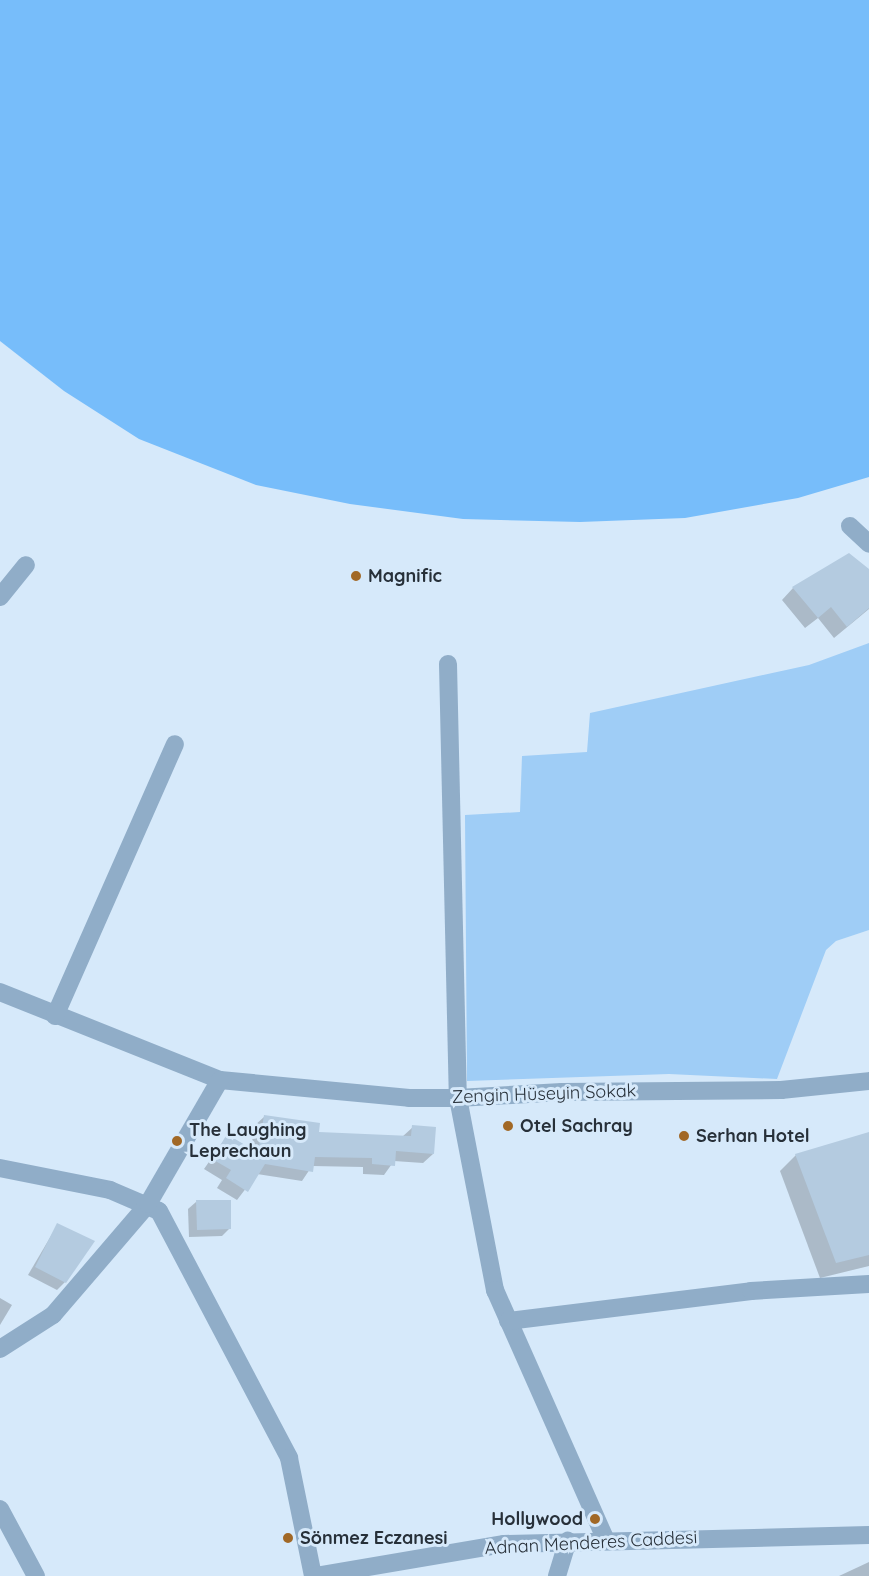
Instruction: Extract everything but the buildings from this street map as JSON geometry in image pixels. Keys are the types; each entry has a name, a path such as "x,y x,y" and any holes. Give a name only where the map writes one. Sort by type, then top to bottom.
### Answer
{"street":[{"path":"850,526 869,544"},
{"path":"0,597 26,565"},
{"path":"448,664 458,1098 495,1290 606,1540"},
{"path":"56,1016 175,744"},
{"name":"Zengin Hüseyin Sokak","path":"0,992 220,1080 409,1098 458,1098 562,1092 781,1090 869,1082"},
{"path":"0,1349 53,1315 147,1204 220,1080"},
{"path":"0,1168 110,1190 159,1211 289,1458 314,1576"},
{"path":"508,1321 752,1291 869,1284"},
{"path":"0,1509 36,1576"},
{"name":"Adnan Menderes Caddesi","path":"314,1576 504,1544 869,1535"},
{"path":"557,1576 568,1541"}],"shaded area":[{"path":"0,0 869,0 869,477 798,498 685,518 580,522 463,519 350,504 256,485 139,439 64,391 0,341"},
{"path":"869,643 869,930 836,941 826,950 777,1079 669,1074 467,1081 465,815 520,812 522,756 587,752 590,713 809,665"}],"place":[{"name":"Magnific","path":"356,576"},
{"name":"Otel Sachray","path":"508,1126"},
{"name":"Serhan Hotel","path":"684,1136"},
{"name":"The Laughing Leprechaun","path":"177,1141"},
{"name":"Hollywood","path":"595,1519"},
{"name":"Sönmez Eczanesi","path":"288,1538"}]}
